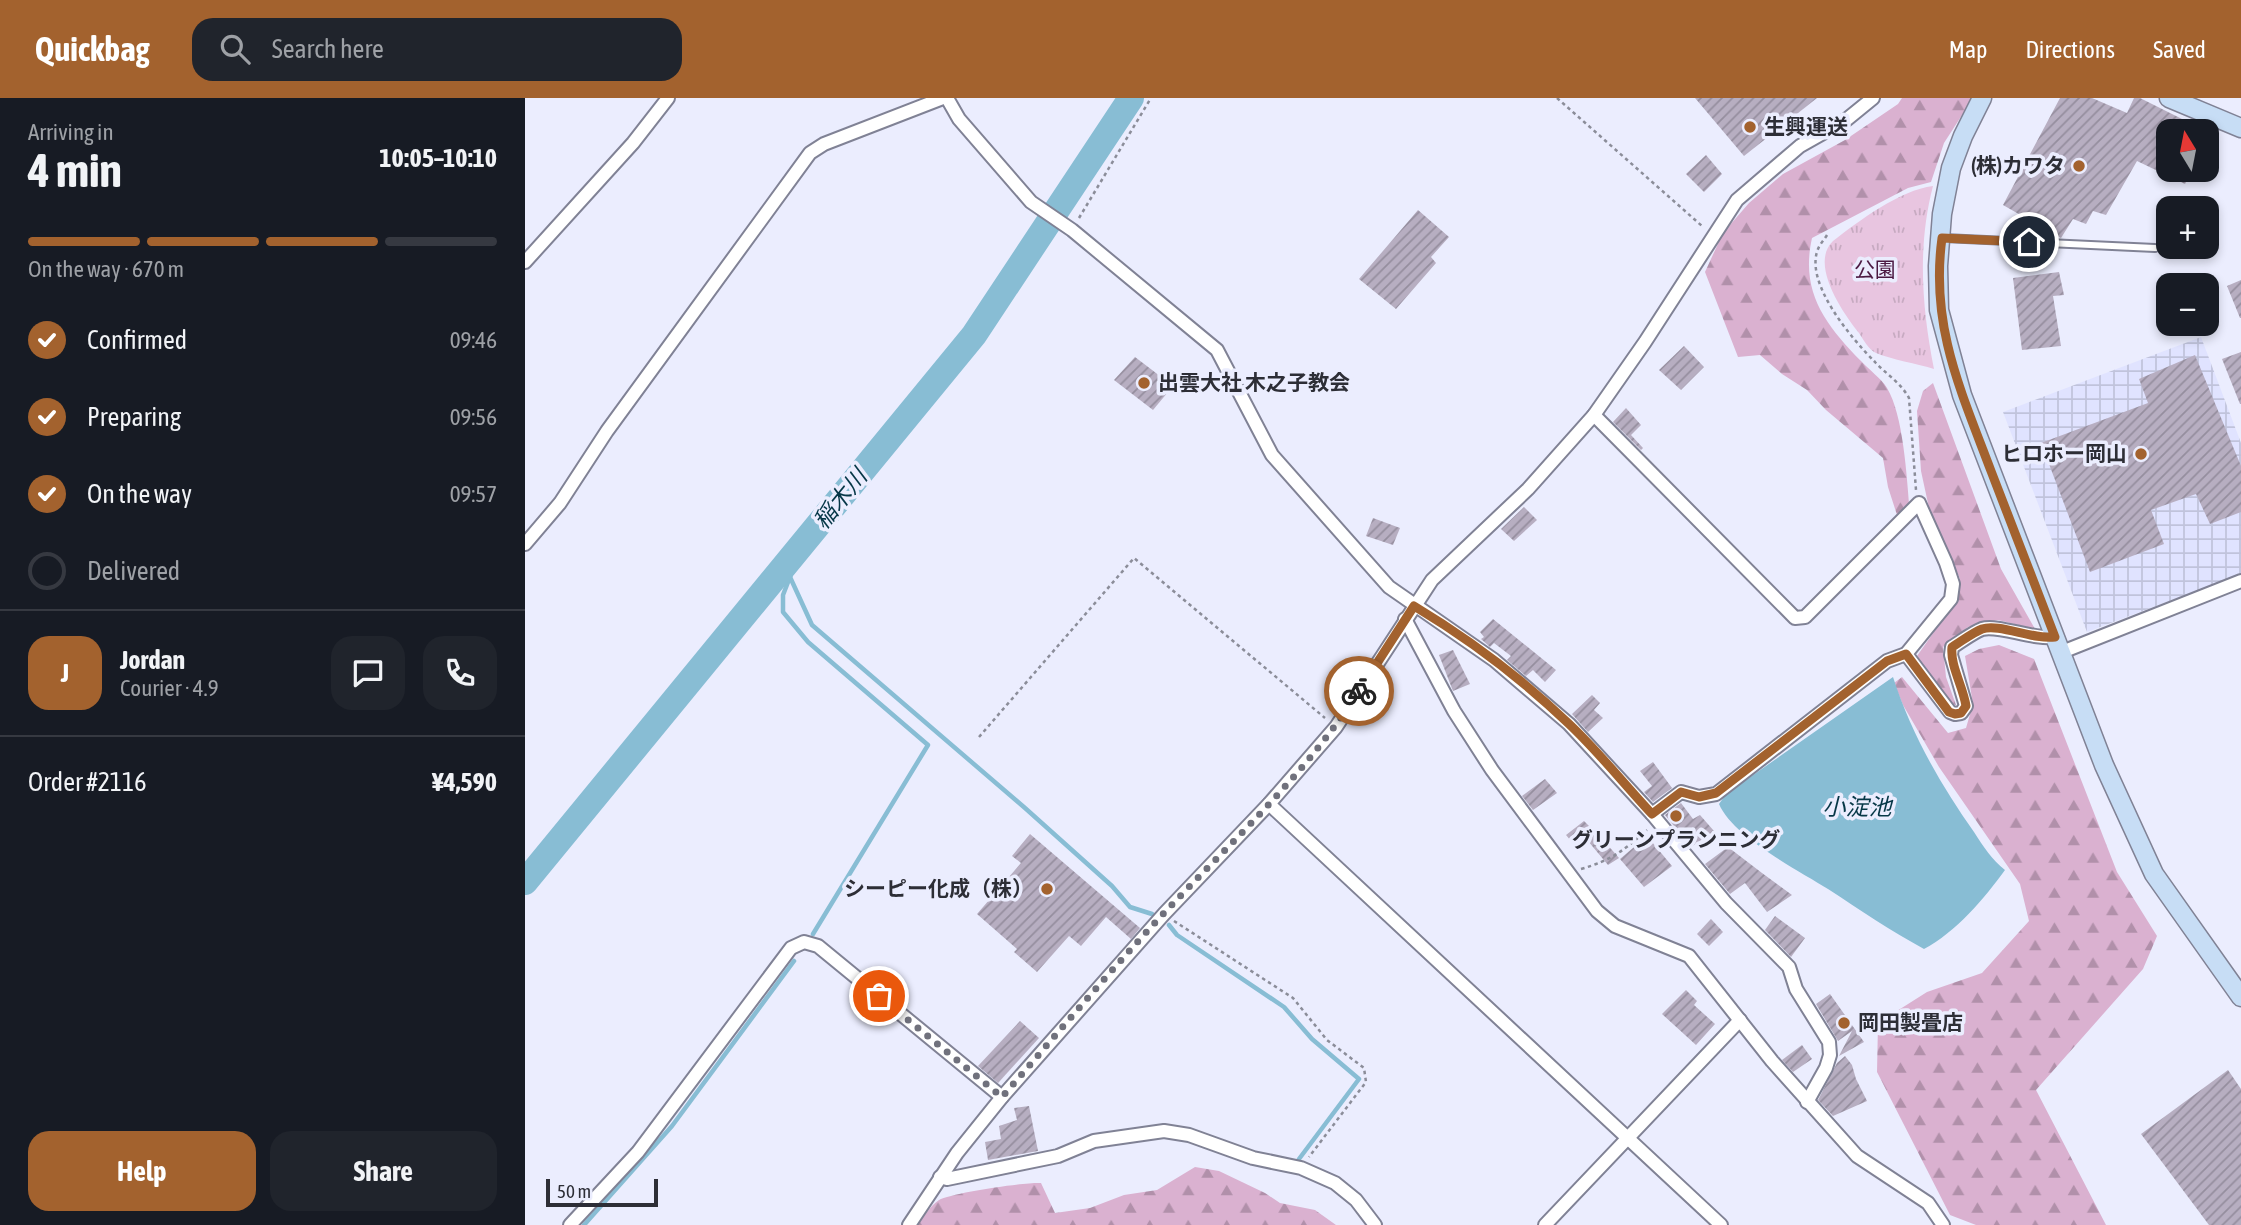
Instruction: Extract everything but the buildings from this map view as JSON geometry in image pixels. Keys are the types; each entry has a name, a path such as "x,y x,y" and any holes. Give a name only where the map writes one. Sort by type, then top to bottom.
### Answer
{"street":[{"path":"525,262 633,143 668,98"},
{"path":"525,544 559,503 607,431 810,153 824,144 945,98 959,119 1031,202 1072,230 1217,350 1272,455 1389,587 1494,660 1569,723 1726,903 1789,967 1797,989 1829,1042 1830,1055 1826,1068 1807,1102"},
{"path":"909,1225 957,1153 1002,1097 1164,914 1269,804 1336,727 1432,580 1528,489 1594,415 1737,200 1800,146 1846,120 1873,98"},
{"path":"1982,98 1951,168 1942,214 1938,266 1939,310 1949,352 1962,395 2104,765 2154,874 2241,997"},
{"path":"2169,98 2241,128"},
{"path":"1594,415 1795,618 1805,617 1919,503 1953,584 1951,599 1906,654 1887,661 1716,793 1699,797 1681,792 1654,818"},
{"path":"1906,654 1949,712 1961,713 1966,706 1951,654 1952,647 1983,629 1992,628 2058,644 2241,582"},
{"path":"1405,619 1454,711 1492,770 1597,911 1615,926 1689,956 1807,1102 1857,1156 1929,1203 1943,1225"},
{"path":"1269,804 1721,1225"},
{"path":"570,1225 638,1152 791,948 804,942 818,946 1002,1097"},
{"path":"1545,1225 1740,1020"},
{"path":"940,1177 947,1179 1058,1156 1094,1141 1164,1131 1189,1135 1253,1158 1301,1168 1335,1183 1356,1200 1375,1225"}],"lane":[{"path":"1942,238 2155,248"}],"path":[{"path":"1072,230 1151,98"},
{"path":"1557,98 1713,235"},
{"path":"1827,235 1818,250 1816,264 1819,281 1837,317 1909,398 1912,454 1919,503"},
{"path":"979,737 1134,558 1336,727"},
{"path":"1568,873 1602,863 1621,853 1654,818"},
{"path":"1164,914 1293,998 1327,1040 1364,1068 1366,1082 1301,1168"}],"shaded area":[{"path":"2201,337 2241,443 2241,574 2087,632 2003,412"}],"green space":[{"path":"1902,98 1973,98 1944,143 1931,182 1908,188 1812,238 1809,257 1813,291 1827,320 1836,334 1884,384 1893,400 1904,449 1910,515 1897,515 1883,458 1826,410 1807,390 1760,355 1738,357 1705,272 1723,233 1749,203 1783,174 1845,140 1898,104"},
{"name":"公園","path":"1933,186 1925,232 1923,278 1934,369 1882,355 1871,349 1837,301 1826,275 1825,262 1833,241 1855,225 1907,193"},
{"path":"1933,383 2001,569 2035,629 1998,620 1968,627 1943,647 1946,677 1956,705 1950,704 1917,656 1958,598 1960,579 1929,508 1921,471 1917,411 1923,391"},
{"path":"1999,645 2034,659 2117,872 2157,936 2143,969 2036,1090 2106,1225 1976,1225 1950,1215 1877,1072 1878,1023 1927,992 1982,973 2029,921 2020,884 1939,767 1903,705 1894,683 1902,677 1948,733 1966,728 1973,704 1965,656 1979,649"},
{"path":"1195,1167 1219,1171 1280,1203 1315,1210 1336,1225 918,1225 936,1202 958,1194 1041,1183 1055,1213 1090,1208 1124,1195 1157,1190"}],"water":[{"name":"小淀池","path":"1893,677 1908,718 1938,777 1984,848 2005,870 1969,914 1947,934 1924,949 1768,852 1738,829 1719,804 1726,794"}],"waterway":[{"name":"稲木川","path":"525,882 974,335 1131,98"},
{"path":"802,546 783,595 783,612 808,642 928,745 813,934"},
{"path":"790,577 812,625 1025,808 1112,886 1130,907 1152,914"},
{"path":"1169,925 1177,935 1284,1007 1312,1039 1359,1079 1299,1159"},
{"path":"584,1225 672,1126 794,961"}],"way so far":[{"path":"879,996 1002,1097 1164,914 1269,804 1336,727 1359,691"}],"place":[{"name":"生興運送","path":"1750,127"},
{"name":"(株)カワタ","path":"2079,166"},
{"name":"出雲大社 木之子教会","path":"1144,383"},
{"name":"ヒロホー岡山","path":"2141,454"},
{"name":"グリーンプランニング","path":"1676,816"},
{"name":"シーピー化成（株）","path":"1047,889"},
{"name":"岡田製畳店","path":"1844,1023"}],"route":[{"path":"1359,691 1414,606 1452,629 1494,660 1569,723 1652,814 1681,792 1699,797 1716,793 1887,661 1906,654 1949,712 1961,713 1966,706 1965,696 1951,654 1952,647 1983,629 1992,628 2041,639 2055,637 1962,395 1949,352 1939,310 1938,266 1942,238 2029,242"}]}
